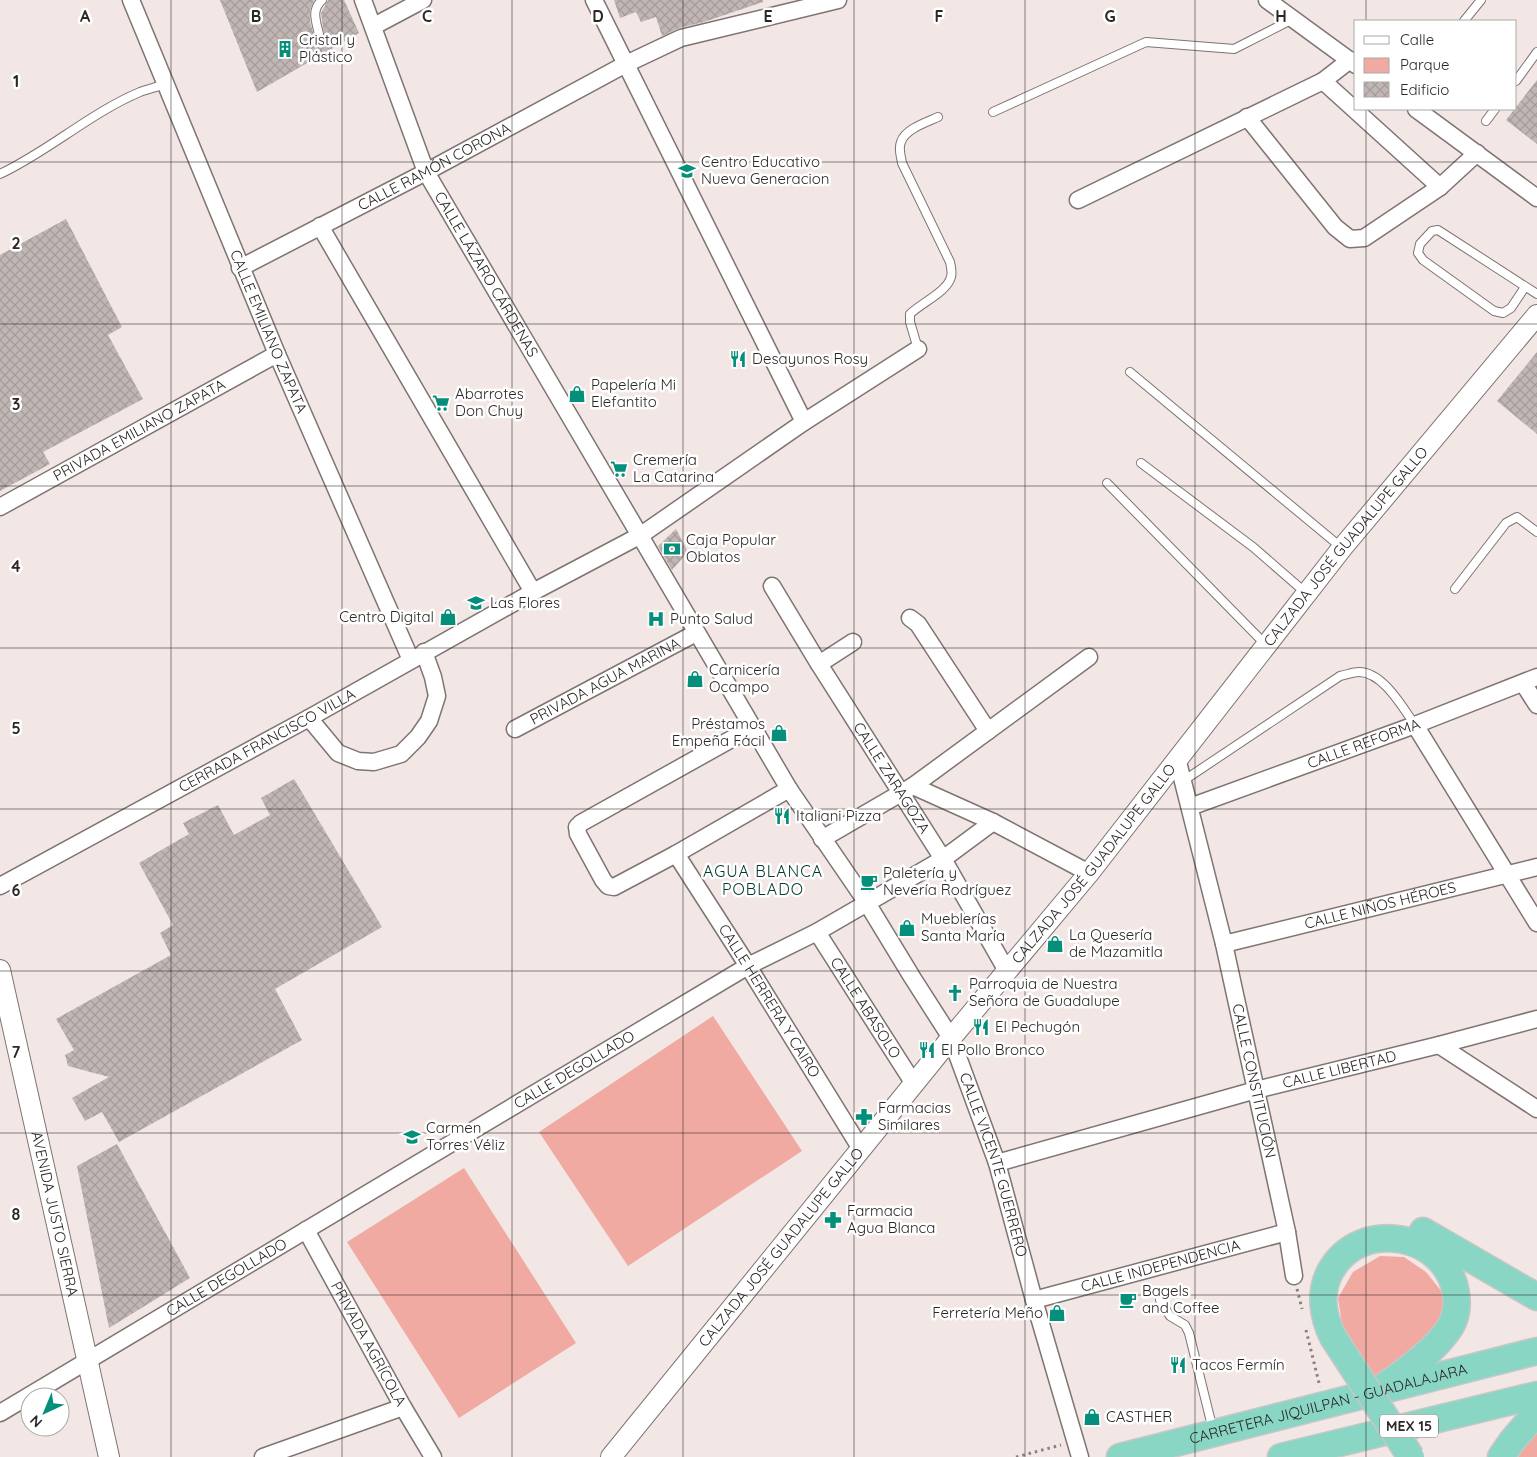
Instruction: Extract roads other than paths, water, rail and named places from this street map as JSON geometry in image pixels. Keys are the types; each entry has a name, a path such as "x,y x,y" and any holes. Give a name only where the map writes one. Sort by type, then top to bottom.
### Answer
{"highway":[{"path":"1411,1457 1310,1317 1307,1295 1310,1276 1316,1263 1333,1242 1352,1228 1368,1223 1396,1222 1417,1228 1537,1297"},
{"path":"1374,1393 1418,1361 1447,1333 1458,1308 1453,1281 1449,1272 1436,1257 1414,1243 1391,1238 1370,1239 1360,1243 1351,1248 1337,1261 1326,1282 1324,1309 1329,1329 1328,1341 1393,1457"},
{"name":"CARRETERA JIQUILPAN - GUADALAJARA","path":"1120,1457 1537,1351"},
{"name":"MEX 15","path":"1281,1457 1537,1395"},
{"path":"1501,1457 1537,1412"}],"street":[{"name":"CALLE EMILIANO ZAPATA","path":"131,0 277,354 417,656 433,677 437,696 429,720 418,737 402,754 374,762 358,761 338,753 309,718"},
{"name":"CALLE LÁZARO CÁRDENAS","path":"363,0 426,172 641,536"},
{"path":"374,26 424,0"},
{"path":"594,0 804,422"},
{"name":"CALLE RAMÓN CORONA","path":"240,268 426,172 626,64 681,38 838,0"},
{"path":"1078,200 1323,81 1353,62 1267,0"},
{"path":"1323,81 1354,109"},
{"path":"1355,110 1440,187"},
{"path":"1417,110 1537,198"},
{"path":"1247,117 1335,227 1350,239 1364,238 1440,187 1478,154"},
{"path":"320,226 533,592"},
{"name":"CALZADA JOSÉ GUADALUPE GALLO","path":"611,1457 951,1038 1089,873 1342,548 1537,315"},
{"name":"CERRADA FRANCISCO VILLA","path":"0,886 309,718 533,592 641,536 804,422 918,349"},
{"name":"PRIVADA EMILIANO ZAPATA","path":"0,507 277,354"},
{"name":"CALLE VICENTE GUERRERO","path":"641,536 696,633 789,789 867,903 951,1038 997,1163 1034,1300 1080,1457"},
{"name":"CALLE ZARAGOZA","path":"772,586 819,664 907,790 943,859 1007,971"},
{"path":"910,618 918,624 988,731"},
{"name":"PRIVADA AGUA MARINA","path":"515,729 696,633"},
{"path":"819,664 853,642"},
{"path":"822,839 907,790 1089,657"},
{"path":"1530,680 1537,705"},
{"name":"CALLE REFORMA","path":"1190,806 1415,725 1530,680"},
{"path":"1415,725 1537,923"},
{"path":"753,727 581,823 578,827 578,834 603,880 608,886 614,886 676,854 789,789"},
{"name":"CALLE CONSTITUCIÓN","path":"1177,758 1224,944 1287,1232 1294,1276"},
{"path":"907,790 993,822 1089,873"},
{"name":"CALLE DEGOLLADO","path":"0,1414 748,966 817,932 943,859 993,822"},
{"name":"CALLE HERRERA Y CAIRO","path":"676,854 861,1149"},
{"name":"CALLE NIÑOS HÉROES","path":"1224,944 1537,868"},
{"name":"CALLE ABASOLO","path":"817,932 914,1084"},
{"name":"AVENIDA JUSTO SIERRA","path":"0,970 6,1028 109,1457"},
{"name":"CALLE LIBERTAD","path":"997,1163 1256,1090 1439,1045 1537,1018"},
{"path":"1439,1045 1537,1109"},
{"name":"PRIVADA AGRÍCOLA","path":"306,1230 403,1407 433,1457"},
{"name":"CALLE INDEPENDENCIA","path":"1034,1300 1287,1232"},
{"path":"263,1457 403,1407"}],"lane":[{"path":"318,34 314,13 316,5 322,0"},
{"path":"1465,20 1481,0"},
{"path":"993,112 1146,42 1234,49 1293,19"},
{"path":"1517,80 1537,52"},
{"path":"0,174 18,166 113,105 140,92 165,84"},
{"path":"1486,121 1494,110"},
{"path":"918,349 910,322 910,314 945,287 952,277 950,262 902,163 899,149 901,140 910,132 938,116"},
{"path":"1525,287 1511,308 1503,313 1494,311 1423,260 1418,253 1420,244 1432,230 1438,230 1537,294"},
{"path":"1130,372 1342,548"},
{"path":"1141,463 1253,546 1306,593"},
{"path":"1106,483 1266,644"},
{"path":"1455,589 1506,523 1518,517 1537,532"},
{"path":"1183,781 1340,676 1359,672 1374,676 1391,691 1415,725"},
{"path":"1160,1300 1170,1316 1185,1325 1189,1333 1214,1433"}],"place":[{"name":"Cristal y Plástico","path":"285,49"},
{"name":"Centro Educativo Nueva Generacion","path":"687,171"},
{"name":"Desayunos Rosy","path":"738,359"},
{"name":"Papelería Mi Elefantito","path":"577,394"},
{"name":"Abarrotes Don Chuy","path":"441,403"},
{"name":"Cremería La Catarina","path":"619,469"},
{"name":"Caja Popular Oblatos","path":"672,549"},
{"name":"Las Flores","path":"476,603"},
{"name":"Centro Digital","path":"448,617"},
{"name":"Punto Salud","path":"656,619"},
{"name":"Carnicería Ocampo","path":"695,679"},
{"name":"Préstamos Empeña Fácil","path":"779,733"},
{"name":"Italiani Pizza","path":"782,816"},
{"name":"Paletería y Nevería Rodríguez","path":"869,882"},
{"name":"Mueblerías Santa María","path":"907,928"},
{"name":"La Quesería de Mazamitla","path":"1055,944"},
{"name":"Parroquia de Nuestra Señora de Guadalupe","path":"955,993"},
{"name":"El Pechugón","path":"981,1027"},
{"name":"El Pollo Bronco","path":"927,1050"},
{"name":"Farmacias Similares","path":"864,1117"},
{"name":"Carmen Torres Véliz","path":"412,1137"},
{"name":"Farmacia Agua Blanca","path":"833,1220"},
{"name":"Bagels and Coffee","path":"1128,1300"},
{"name":"Ferretería Meño","path":"1057,1313"},
{"name":"Tacos Fermín","path":"1178,1365"},
{"name":"CASTHER","path":"1092,1417"}],"district":[{"name":"AGUA BLANCA POBLADO","path":"763,880"}]}
